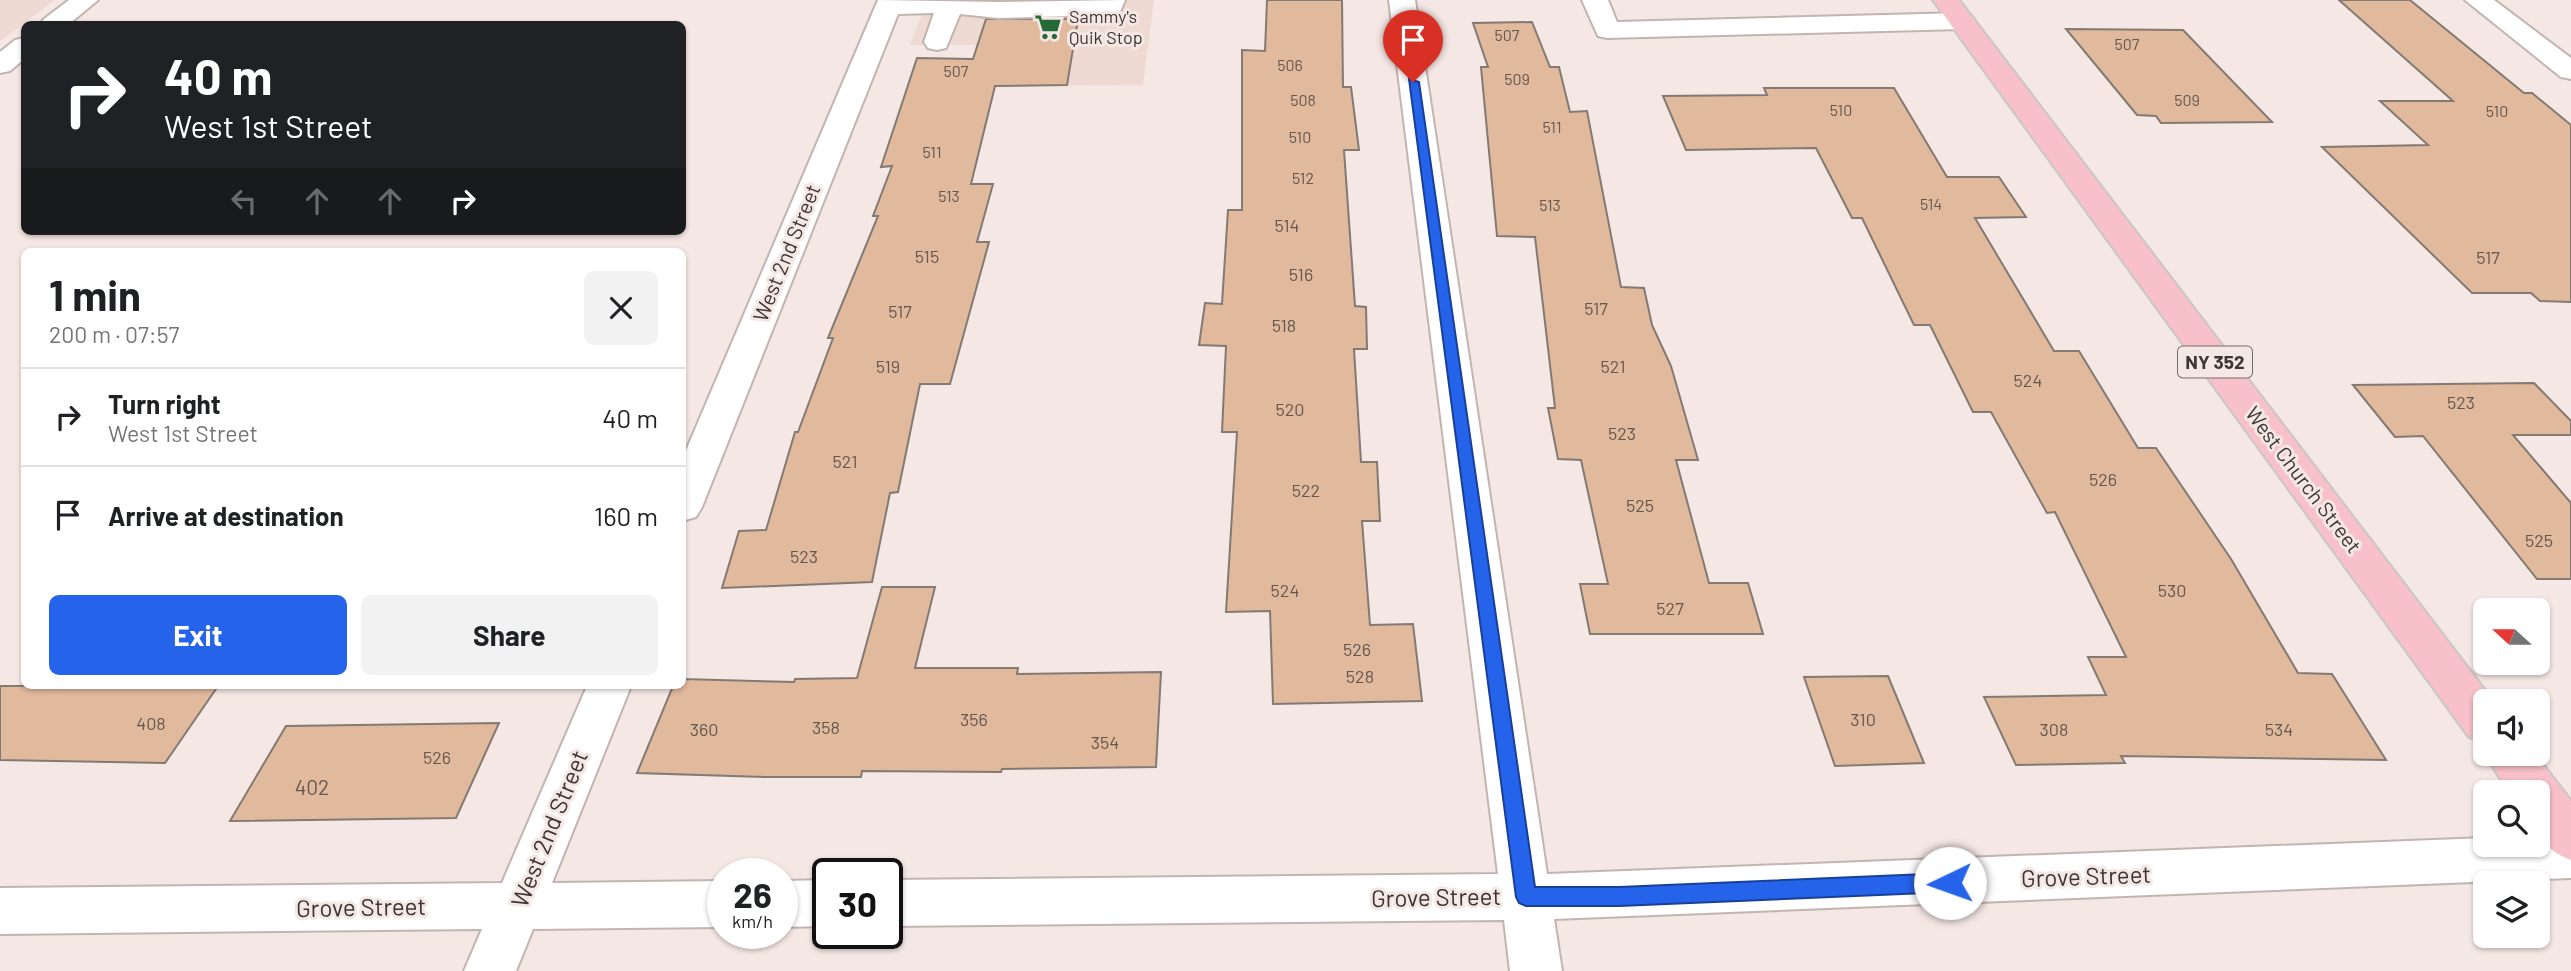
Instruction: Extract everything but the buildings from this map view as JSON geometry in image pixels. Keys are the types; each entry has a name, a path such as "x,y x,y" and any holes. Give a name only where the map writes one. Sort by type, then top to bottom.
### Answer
{"main road":[{"name":"West Church Street","path":"1954,11 2473,708"},
{"path":"2550,811 2571,839"}],"street":[{"path":"57,21 85,0"},
{"path":"889,3 951,3 998,10 1111,7 1112,0"},
{"path":"1402,0 1536,971"},
{"path":"1595,0 1607,30 1954,11"},
{"path":"2478,0 2571,71"},
{"name":"West 2nd Street","path":"686,497 889,3"},
{"path":"937,42 951,3"},
{"path":"0,65 21,48"},
{"name":"West 2nd Street","path":"490,971 608,689"},
{"name":"Grove Street","path":"903,903 1632,896 2571,856"},
{"name":"Grove Street","path":"0,911 707,904"}],"shaded area":[{"path":"0,0 55,0 27,21 21,21 21,25 0,41"},
{"path":"927,0 1154,0 1143,85 1027,86 1038,45 910,45"}],"place":[{"name":"Sammy's Quik Stop","path":"1048,27"}],"route":[{"path":"1413,82 1526,897 1619,897 1950,883"}]}
